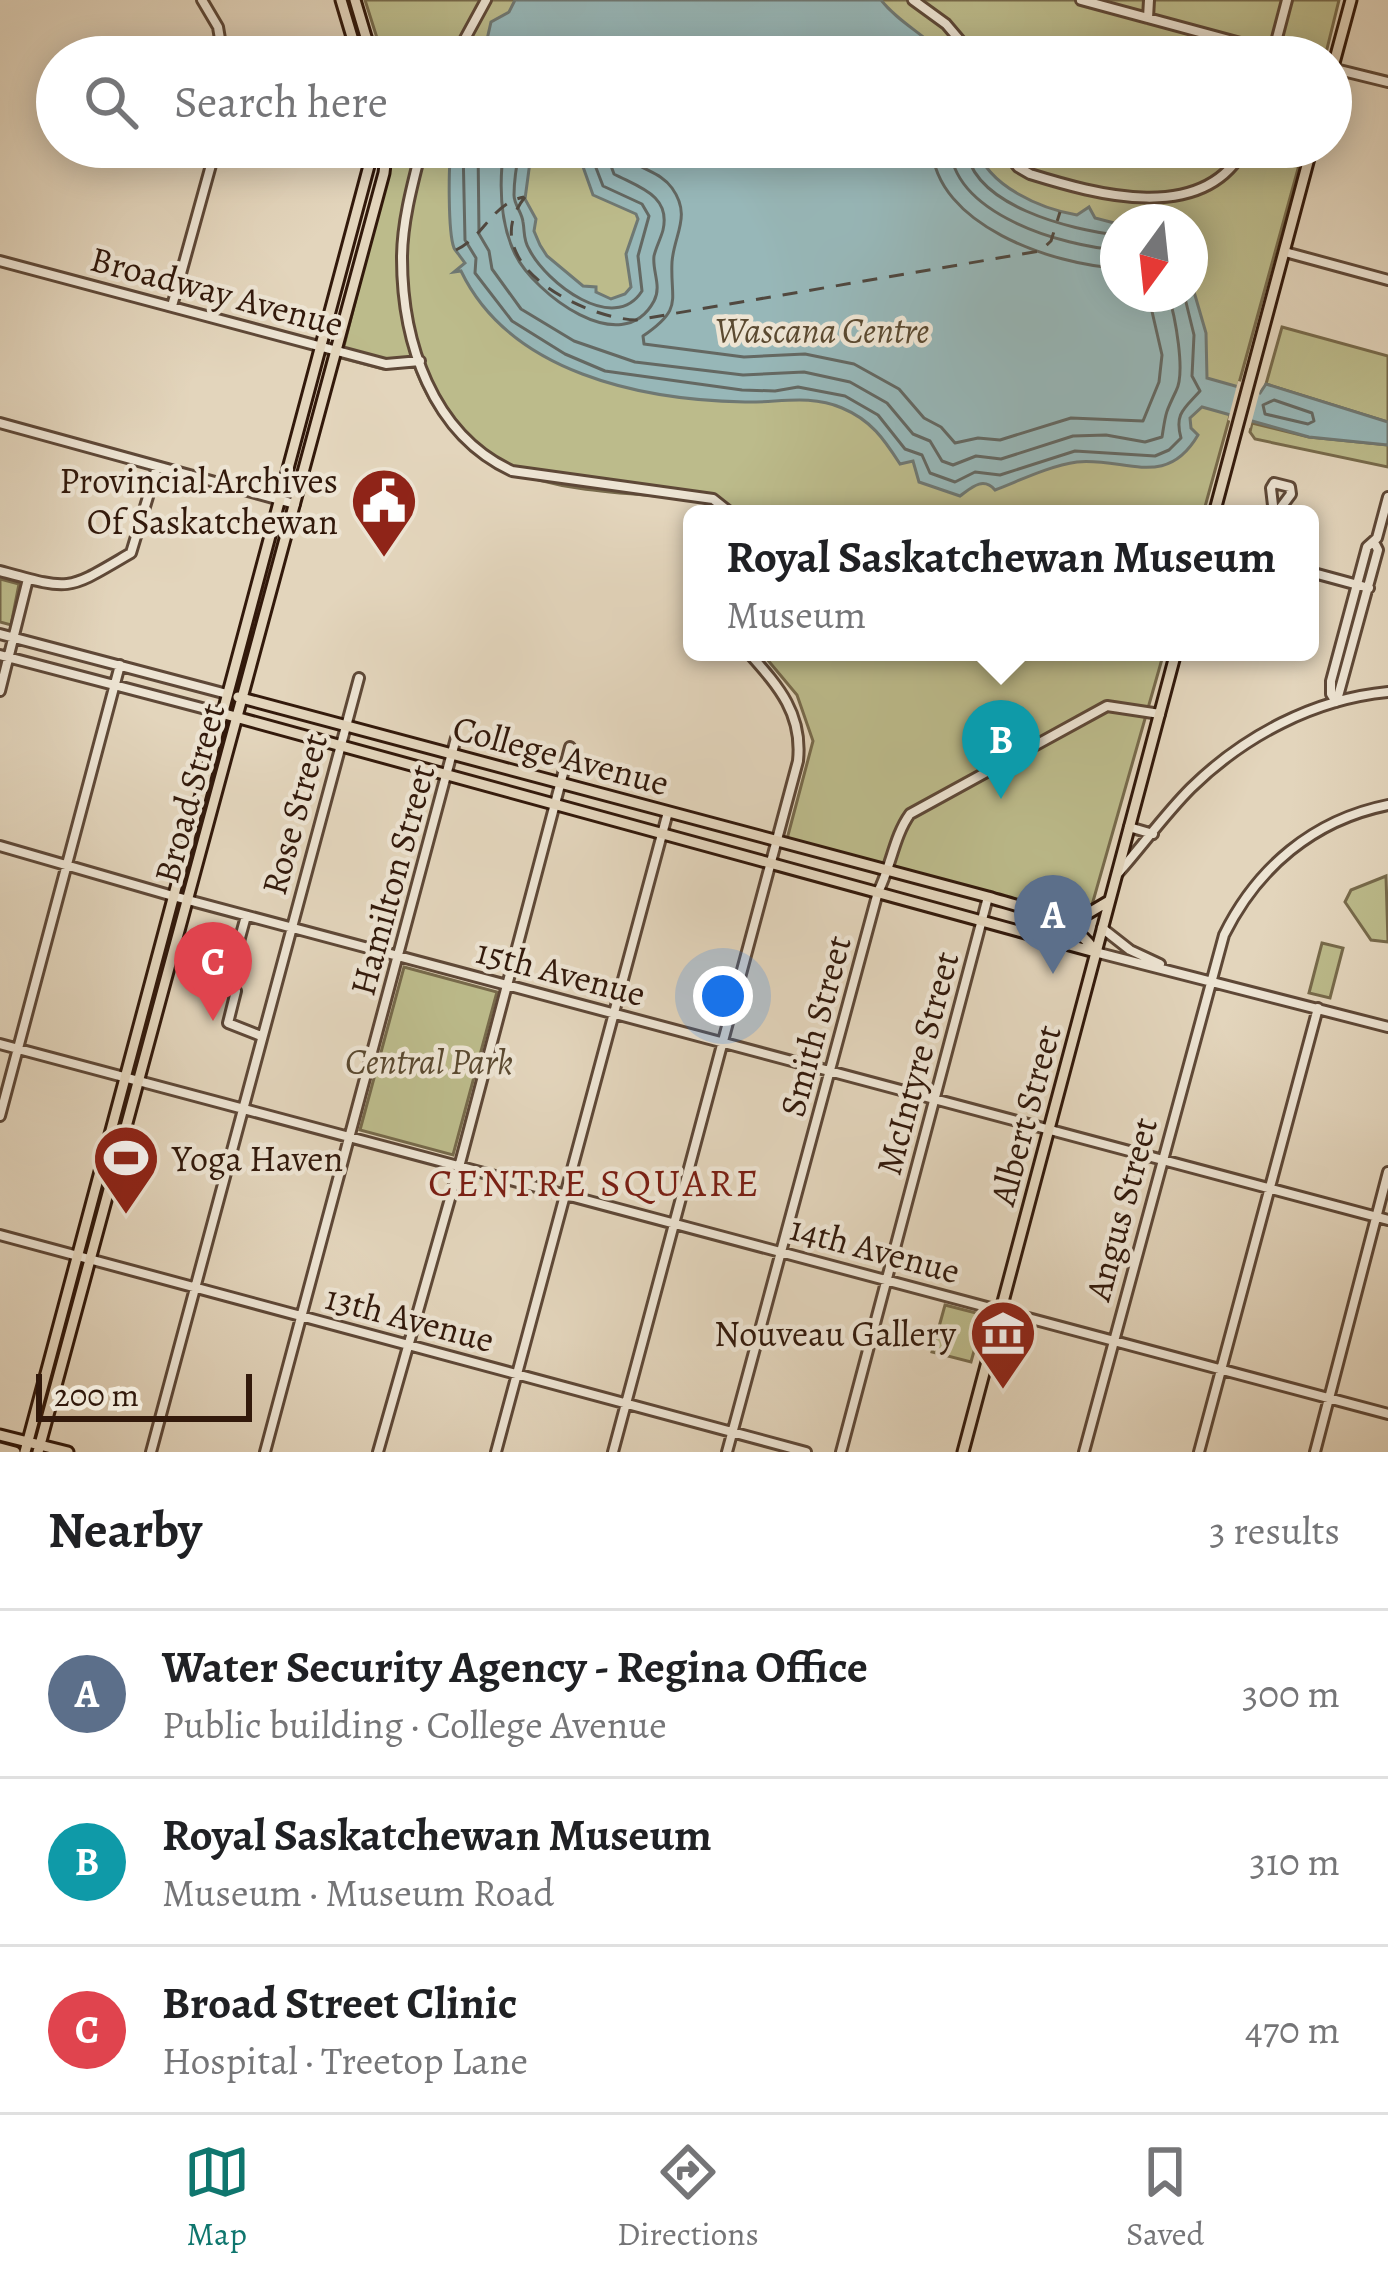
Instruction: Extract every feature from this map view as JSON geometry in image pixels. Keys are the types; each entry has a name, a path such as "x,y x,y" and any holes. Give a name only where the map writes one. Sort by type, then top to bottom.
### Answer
{"main road":[{"path":"341,0 352,36"},
{"path":"356,0 366,36"},
{"path":"1341,36 1351,0"},
{"name":"Broad Street","path":"33,1448 76,1256 368,168"},
{"name":"Broad Street","path":"33,1448 188,900 385,168"},
{"path":"1216,505 1307,168"},
{"name":"Albert Street","path":"963,1452 1174,661"},
{"name":"College Avenue","path":"226,694 988,897 1087,937 1096,952"},
{"name":"College Avenue","path":"221,713 1096,952"},
{"path":"1027,909 1087,914 1109,901"},
{"path":"0,1435 33,1448 68,1452"},
{"path":"0,1448 15,1452"}],"street":[{"path":"202,0 220,36"},
{"path":"466,36 486,0"},
{"path":"913,0 956,36"},
{"path":"1081,0 1210,36"},
{"path":"1148,18 1149,0"},
{"path":"1278,36 1287,0"},
{"path":"1352,74 1388,82"},
{"path":"172,306 210,168"},
{"path":"418,168 402,255 407,320 434,398 457,433 492,462 532,477 713,500 720,505"},
{"path":"1021,168 1130,200 1177,194 1210,182 1228,168"},
{"path":"1285,252 1388,280"},
{"name":"Broadway Avenue","path":"0,261 386,364 420,361"},
{"path":"0,423 295,504"},
{"path":"0,571 73,586 131,553 158,467"},
{"path":"1336,702 1369,588 1388,497"},
{"path":"1336,702 1331,681 1367,547 1376,540 1388,541"},
{"path":"1319,574 1369,588"},
{"path":"0,691 4,656 14,638 28,579"},
{"name":"College Avenue","path":"0,634 226,694"},
{"name":"College Avenue","path":"4,656 221,713"},
{"path":"613,1452 800,741 791,705 755,661"},
{"path":"0,1116 120,665"},
{"name":"Rose Street","path":"151,1452 359,678"},
{"path":"1117,874 1190,789 1251,740 1336,702 1388,692"},
{"name":"Smith Street","path":"727,1452 878,892 902,825 910,814 1108,706 1160,714"},
{"name":"Hamilton Street","path":"265,1452 456,738"},
{"path":"378,1452 570,747"},
{"name":"Angus Street","path":"1084,1452 1210,980 1234,914 1268,870 1317,832 1388,805"},
{"path":"496,1452 668,812"},
{"path":"1130,827 1153,834"},
{"name":"15th Avenue","path":"0,846 1388,1220"},
{"name":"McIntyre Street","path":"842,1452 988,897"},
{"path":"246,916 229,978 236,991 228,1023 261,1036"},
{"name":"College Avenue","path":"1102,928 1130,950 1166,968"},
{"name":"College Avenue","path":"1096,952 1388,1027"},
{"path":"1199,1452 1318,1008"},
{"name":"14th Avenue","path":"0,1044 1388,1414"},
{"path":"1315,1452 1388,1172"},
{"name":"13th Avenue","path":"0,1235 806,1452"}],"green space":[{"path":"365,0 1339,0 1330,36 376,36"},
{"name":"Wascana Centre","path":"389,168 1298,168 1205,505 716,505 577,488 498,465 464,442 436,410 414,365 383,369 341,358"},
{"path":"1282,327 1388,356 1388,422 1266,384"},
{"path":"1252,423 1309,437 1388,445 1388,467 1255,439 1250,432"},
{"path":"0,579 19,584 11,625 0,622"},
{"path":"769,661 1161,661 1092,905 1072,907 995,895 787,839 813,741 797,695"},
{"path":"1386,876 1388,942 1371,940 1345,902 1351,890"},
{"path":"1322,943 1343,948 1330,998 1309,993"},
{"name":"Central Park","path":"404,967 497,992 453,1155 360,1130"},
{"path":"945,1305 984,1315 971,1362 932,1352"}],"water":[{"path":"515,0 881,0 922,36 488,36 491,22 509,12"},
{"path":"450,168 529,168 525,199 536,219 534,231 540,245 583,286 596,287 596,292 611,299 631,287 626,254 638,219 593,195 583,168 987,168 1018,194 1077,215 1089,207 1100,219 1100,312 1200,312 1206,333 1207,378 1260,393 1266,384 1388,422 1388,445 1309,437 1202,407 1190,418 1198,435 1172,462 1144,467 1077,462 995,490 977,485 960,496 919,482 913,461 900,464 876,431 842,408 806,400 745,402 664,395 622,387 545,357 511,334 483,306 461,271 454,272 465,263 454,248"}],"pier":[{"path":"1263,379 1250,428 1228,420 1238,381 1258,386"}],"ferry route":[{"path":"456,250 504,206 524,197"},
{"path":"525,197 513,221 513,243 523,264 563,297 614,317 636,320 1040,251 1051,241 1060,212"}],"place":[{"name":"Provincial Archives Of Saskatchewan","path":"384,560"},
{"name":"Royal Saskatchewan Museum","path":"1001,799"},
{"name":"Water Security Agency - Regina Office","path":"1053,974"},
{"name":"Broad Street Clinic","path":"213,1021"},
{"name":"Yoga Haven","path":"126,1217"},
{"name":"Nouveau Gallery","path":"1003,1392"}],"district":[{"name":"CENTRE SQUARE","path":"595,1182"}]}
